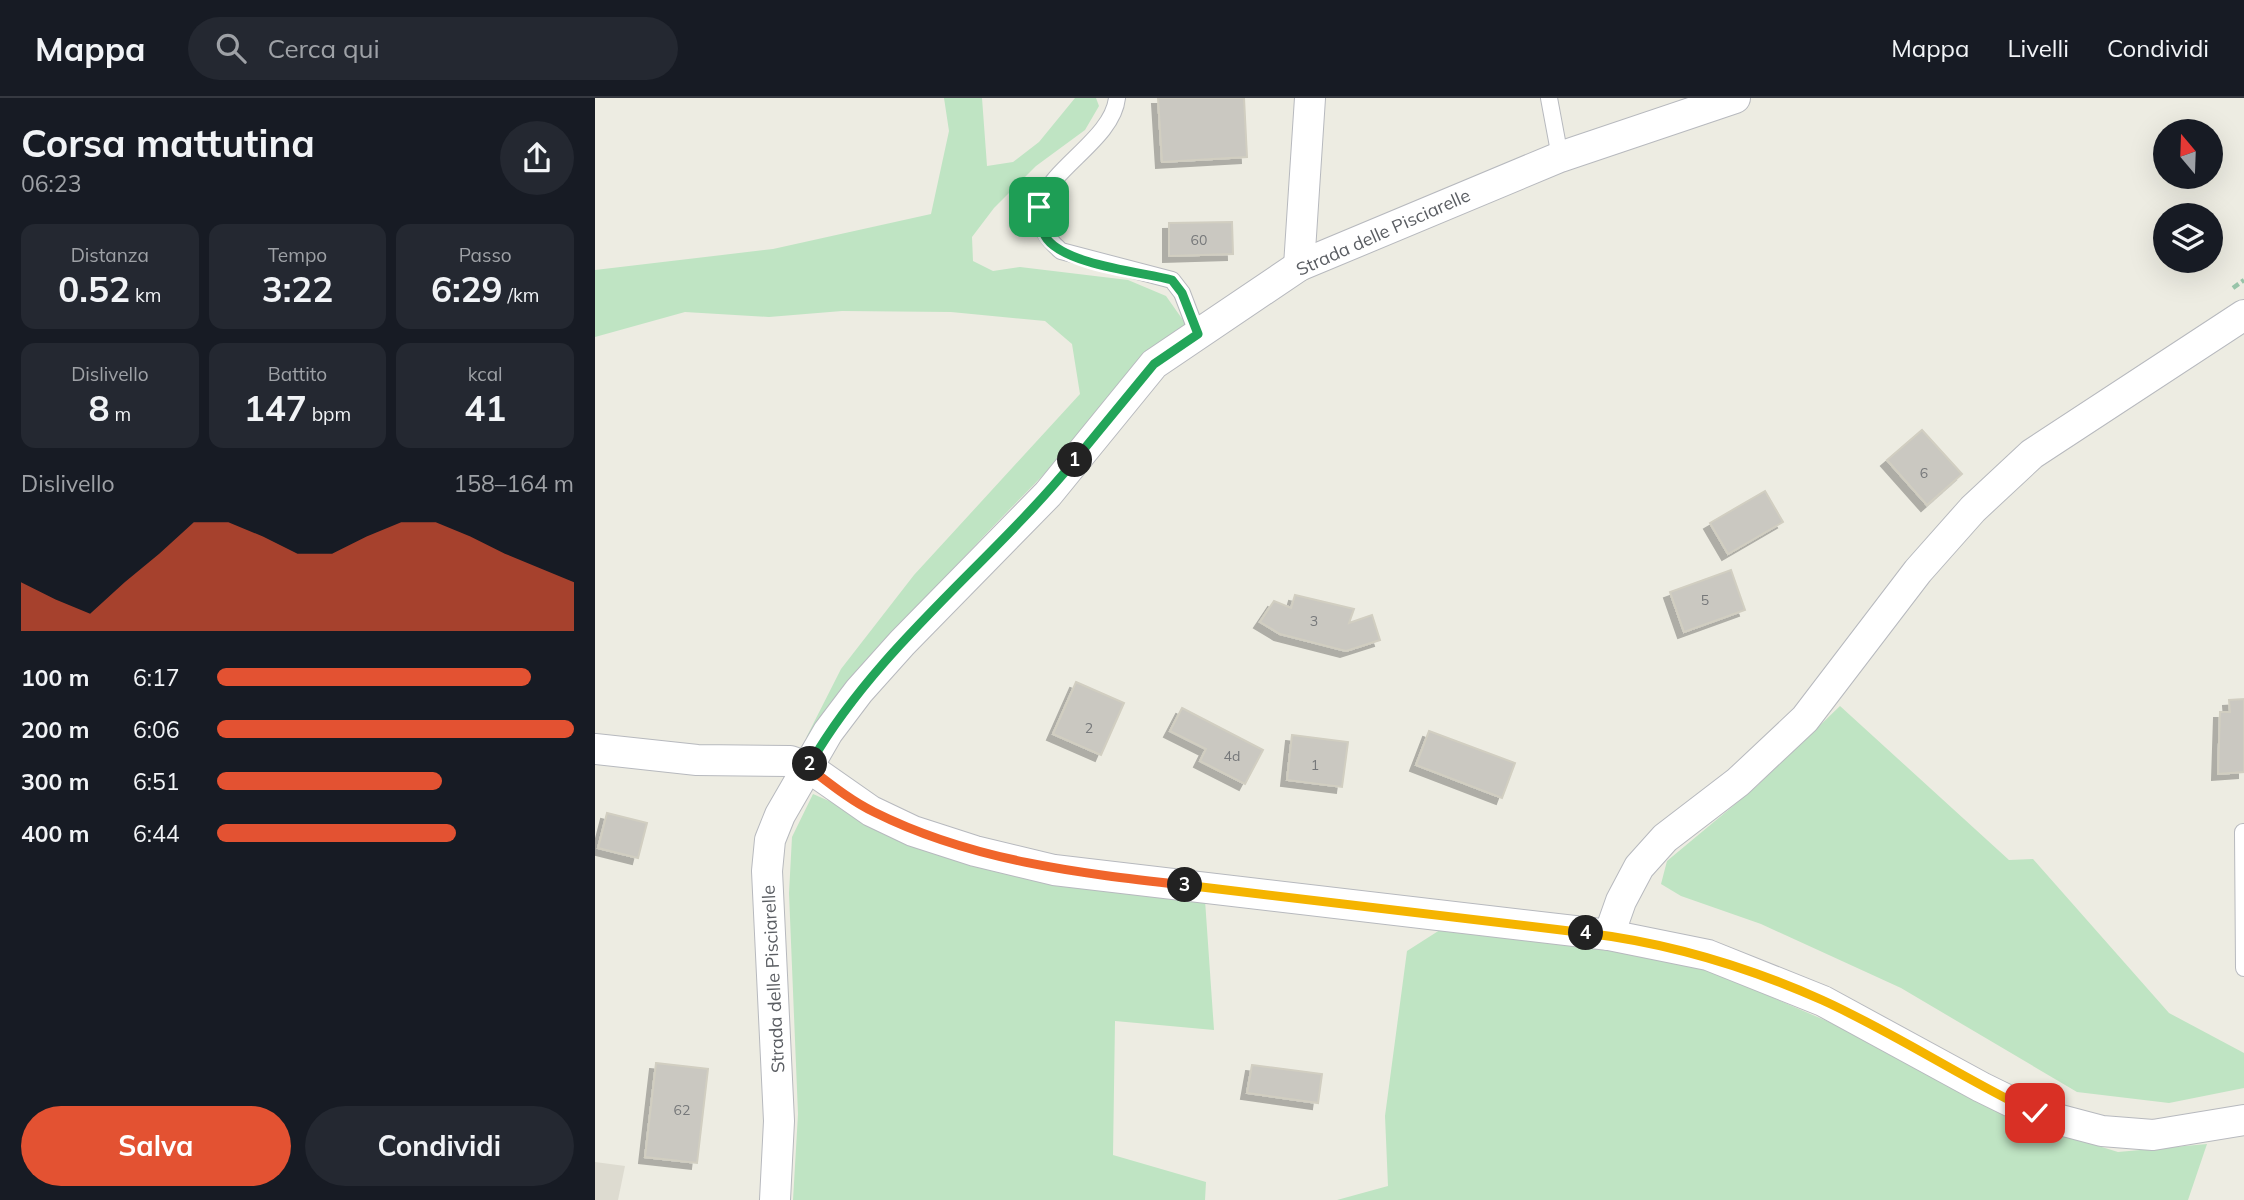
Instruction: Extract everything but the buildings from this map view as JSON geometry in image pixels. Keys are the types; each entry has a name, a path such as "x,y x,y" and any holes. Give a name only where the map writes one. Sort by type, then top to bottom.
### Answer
{"street":[{"path":"1299,267 1310,98"},
{"name":"Strada delle Pisciarelle","path":"775,1200 779,1121 770,840 780,815 828,732 902,643 1048,494 1154,364 1299,267 1560,157 1735,98"},
{"path":"1609,936 1621,901 1639,867 1665,838 1738,782 1805,719 1918,571 1973,509 2032,454 2244,315"},
{"path":"595,749 698,760 790,761 808,767 871,811 913,831 975,851 1055,870 1609,936 1708,955 1823,1000 1980,1087 2035,1113 2102,1131 2153,1135 2244,1119"}],"lane":[{"path":"1117,98 1108,121 1095,139 1046,188 1039,207 1040,223 1046,239 1061,251 1172,280 1182,293 1198,334"},
{"path":"1549,98 1560,157"},
{"path":"2243,832 2244,968"}],"shaded area":[{"path":"595,1162 625,1166 618,1200 595,1200"}],"green space":[{"path":"944,98 982,98 987,166 1013,162 1039,142 1075,98 1096,98 1099,106 1085,130 1036,166 994,208 972,237 973,261 993,271 1020,267 1128,280 1166,296 1190,330 1040,478 944,579 806,738 841,669 914,575 1080,394 1072,344 1045,321 951,312 842,311 769,317 685,312 595,337 595,270 773,249 931,214 949,131"},
{"path":"1840,706 2009,860 2033,859 2169,1013 2244,1053 2244,1088 2169,1103 2077,1092 1901,988 1761,924 1681,896 1661,884 1667,861 1757,786"},
{"path":"813,794 953,855 1061,886 1205,900 1214,1030 1115,1021 1113,1155 1206,1182 1205,1200 793,1200 798,1114 789,893 792,837"},
{"path":"1443,928 1690,962 1850,1031 2008,1118 2118,1152 2207,1144 2188,1200 1337,1200 1388,1186 1385,1116 1407,951"}],"route":[{"path":"1039,207 1040,223 1046,239 1061,251 1172,280 1182,293 1198,334 1154,364 1048,494 902,643 859,691 828,732 808,767 871,811 913,831 975,851 1055,870 1609,936 1708,955 1823,1000 1980,1087 2035,1113"}]}
